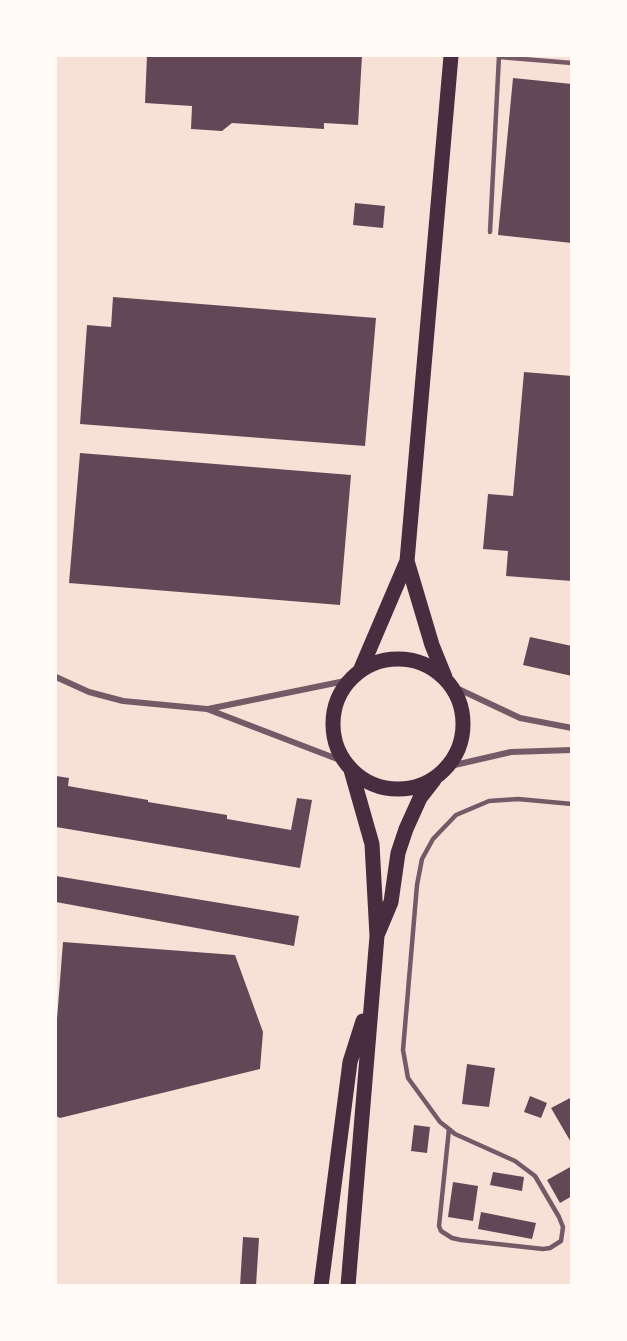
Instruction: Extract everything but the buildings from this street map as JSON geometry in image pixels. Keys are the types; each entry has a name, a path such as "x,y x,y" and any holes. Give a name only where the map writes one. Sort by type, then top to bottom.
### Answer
{"main road":[{"path":"348,1286 377,936 372,844 348,766 335,742 333,720 341,692 355,675 407,561 451,56"},
{"path":"377,936 391,902 398,853 406,829 420,798 442,771 459,744 463,718 459,701 448,683 432,645 407,561"},
{"path":"355,675 377,662 396,659 414,661 432,668 448,683"},
{"path":"348,766 374,785 401,789 427,782 442,771"},
{"path":"321,1286 350,1062 371,992"}],"street":[{"path":"207,709 355,675"},
{"path":"56,677 89,692 123,701 207,709 348,766"},
{"path":"448,683 520,718 572,728"},
{"path":"442,771 511,752 572,750"}],"lane":[{"path":"490,232 499,56 572,63"},
{"path":"449,1129 439,1226 441,1231 452,1238 461,1240 543,1249 550,1248 561,1241 563,1227 535,1176 520,1164 468,1141 449,1129 427,1107 408,1078 403,1061 415,902 422,859 433,839 448,822 477,804 518,799 572,804"}]}
